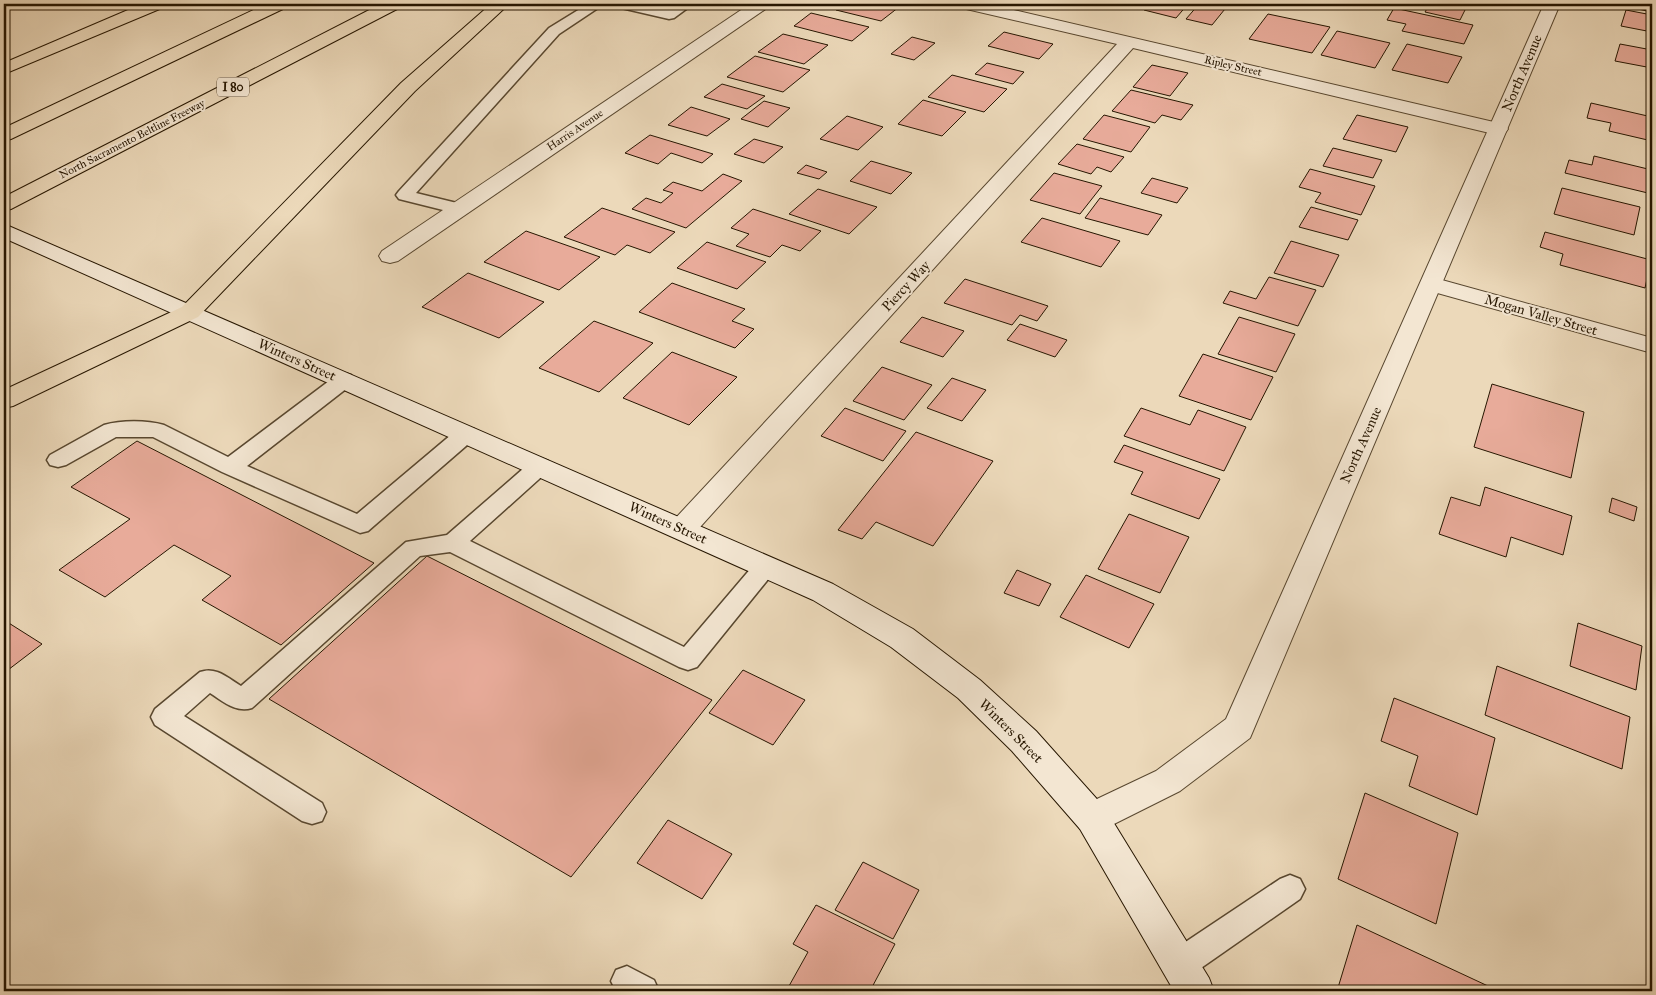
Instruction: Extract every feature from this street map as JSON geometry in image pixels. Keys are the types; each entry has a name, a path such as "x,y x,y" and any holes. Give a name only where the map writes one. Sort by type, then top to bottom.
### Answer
{"highway":[{"path":"4,69 156,4"},
{"path":"4,135 279,4"},
{"name":"North Sacramento Beltline Freeway","path":"4,205 393,4"},
{"path":"4,400 190,312 408,87 501,4"}],"street":[{"name":"Harris Avenue","path":"390,256 761,4"},
{"name":"Ripley Street","path":"968,4 1498,129"},
{"name":"North Avenue","path":"1092,818 1168,781 1238,728 1552,4"},
{"name":"Piercy Way","path":"682,529 1129,42"},
{"name":"Winters Street","path":"4,230 766,566 822,592 902,638 969,689 1024,741 1092,818 1196,991"},
{"name":"Mogan Valley Street","path":"1431,284 1652,346"}],"lane":[{"path":"459,209 405,195 554,31 597,4"},
{"path":"622,4 669,15 686,4"},
{"path":"230,467 344,380"},
{"path":"58,460 112,430 156,430 230,467 360,525 466,434"},
{"path":"454,543 540,466"},
{"path":"312,812 164,717 209,679 243,700 414,548 454,543 688,660 766,566"},
{"path":"1180,964 1290,889"}],"building":[{"path":"844,4 885,4 899,7 881,21 836,10"},
{"path":"1150,4 1188,4 1176,18 1144,10"},
{"path":"1199,4 1229,4 1212,25 1186,19"},
{"path":"1413,4 1468,4 1460,20 1425,12 1428,7"},
{"path":"1634,4 1652,4 1652,12 1633,8"},
{"path":"1394,8 1473,25 1464,44 1402,31 1406,24 1387,20"},
{"path":"1626,10 1652,15 1652,32 1621,26"},
{"path":"811,13 869,27 852,41 794,26"},
{"path":"1268,14 1330,27 1312,53 1249,39"},
{"path":"1337,31 1390,43 1375,68 1321,55"},
{"path":"1004,32 1053,44 1039,59 988,46"},
{"path":"783,34 828,45 804,64 758,52"},
{"path":"912,37 935,43 914,60 891,54"},
{"path":"1407,44 1462,57 1448,83 1392,70"},
{"path":"1620,44 1652,50 1652,68 1615,61"},
{"path":"755,56 810,70 783,92 727,77"},
{"path":"987,63 1024,72 1013,84 975,74"},
{"path":"1152,65 1188,73 1170,96 1133,87"},
{"path":"952,75 1007,89 984,112 928,97"},
{"path":"722,84 765,96 747,109 704,97"},
{"path":"1131,90 1193,105 1181,120 1162,115 1155,123 1112,111"},
{"path":"923,100 966,112 942,136 898,124"},
{"path":"764,101 790,108 768,127 741,119"},
{"path":"1591,103 1652,117 1652,141 1609,131 1611,123 1587,118"},
{"path":"691,107 730,119 707,136 668,125"},
{"path":"1104,115 1150,127 1131,152 1083,139"},
{"path":"1357,115 1408,127 1396,152 1343,139"},
{"path":"847,116 883,127 858,150 820,139"},
{"path":"650,135 713,154 702,163 671,153 658,164 625,153"},
{"path":"754,139 783,147 764,163 734,154"},
{"path":"1077,144 1124,157 1111,172 1097,167 1091,174 1058,164"},
{"path":"1333,148 1382,160 1373,178 1323,166"},
{"path":"1594,156 1652,170 1652,194 1565,173 1569,160 1592,165"},
{"path":"871,161 912,173 891,194 850,181"},
{"path":"806,165 827,172 819,179 797,173"},
{"path":"1310,169 1375,186 1361,215 1315,202 1321,193 1299,187"},
{"path":"1054,173 1102,186 1080,214 1030,200"},
{"path":"723,174 742,181 686,228 632,209 646,198 661,203 673,193 663,190 673,182 702,191"},
{"path":"1152,178 1188,188 1177,203 1141,193"},
{"path":"1562,188 1640,207 1634,235 1554,214"},
{"path":"818,189 877,207 849,234 789,214"},
{"path":"1100,198 1162,215 1148,235 1085,218"},
{"path":"1311,207 1358,220 1348,240 1299,227"},
{"path":"602,208 675,232 650,253 627,245 615,255 564,237"},
{"path":"753,209 821,231 800,251 782,245 770,257 736,246 749,234 731,228"},
{"path":"1042,218 1120,241 1101,267 1021,242"},
{"path":"526,231 600,257 559,290 484,262"},
{"path":"1545,232 1651,260 1645,288 1560,265 1563,254 1540,247"},
{"path":"1291,241 1339,255 1323,287 1274,273"},
{"path":"707,242 766,262 737,289 677,268"},
{"path":"468,273 544,302 499,338 422,307"},
{"path":"1269,277 1316,290 1298,326 1223,303 1230,291 1256,299"},
{"path":"965,279 1048,306 1037,321 1020,315 1012,325 944,303"},
{"path":"672,283 745,309 732,321 754,329 735,348 639,312"},
{"path":"922,317 964,331 943,357 900,342"},
{"path":"1239,317 1295,334 1276,372 1218,354"},
{"path":"594,321 653,343 599,392 539,368"},
{"path":"1020,324 1067,340 1055,357 1007,340"},
{"path":"672,352 737,377 689,425 623,398"},
{"path":"1203,354 1273,377 1251,420 1179,396"},
{"path":"882,367 932,385 904,420 853,401"},
{"path":"952,378 986,390 962,421 927,408"},
{"path":"1492,384 1584,412 1571,478 1474,447"},
{"path":"845,408 906,431 883,461 821,436"},
{"path":"1141,408 1190,425 1198,410 1246,427 1224,471 1124,436"},
{"path":"916,432 993,461 933,546 876,522 862,539 838,530"},
{"path":"137,441 374,563 281,645 202,600 231,576 174,545 105,597 59,570 130,519 71,487"},
{"path":"1124,445 1220,479 1199,519 1131,494 1143,472 1114,462"},
{"path":"1485,487 1572,516 1563,555 1511,537 1506,557 1439,534 1451,497 1480,506"},
{"path":"1612,498 1637,507 1634,521 1609,512"},
{"path":"1129,514 1189,537 1160,593 1098,569"},
{"path":"427,556 712,700 571,877 269,699"},
{"path":"1017,570 1051,584 1039,606 1004,593"},
{"path":"1086,575 1154,604 1129,648 1060,617"},
{"path":"4,620 42,644 4,673"},
{"path":"1578,623 1642,646 1636,690 1570,666"},
{"path":"1497,666 1630,717 1622,769 1485,715"},
{"path":"743,670 805,700 773,745 709,713"},
{"path":"1394,698 1495,738 1477,815 1409,786 1418,756 1381,741"},
{"path":"1365,793 1458,833 1436,924 1338,879"},
{"path":"668,820 732,854 702,899 637,863"},
{"path":"863,862 919,890 893,939 835,910"},
{"path":"816,905 895,944 870,991 800,991 789,986 808,952 793,944"},
{"path":"1357,925 1488,986 1487,991 1337,991"}]}
